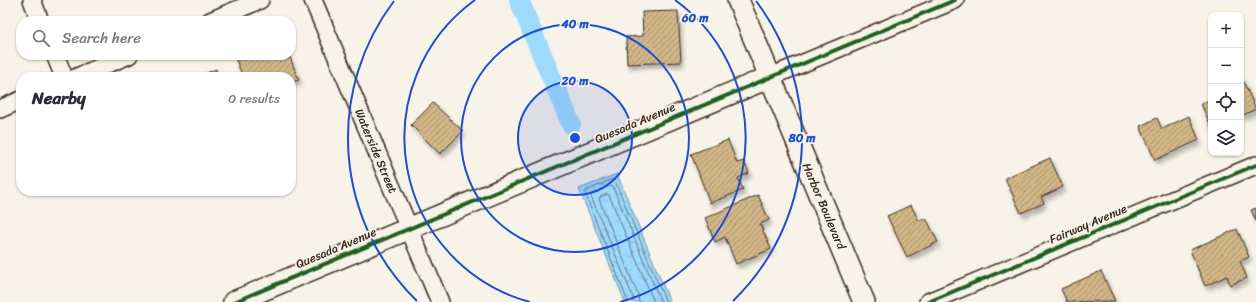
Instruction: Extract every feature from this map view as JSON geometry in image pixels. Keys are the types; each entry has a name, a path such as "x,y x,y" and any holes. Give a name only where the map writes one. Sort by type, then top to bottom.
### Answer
{"street":[{"path":"32,0 38,16"},
{"path":"222,16 260,0"},
{"name":"Waterside Street","path":"313,0 440,302"},
{"name":"Harbor Boulevard","path":"738,0 864,302"},
{"name":"Quesada Avenue","path":"234,302 955,0"},
{"path":"57,60 62,72"},
{"path":"89,72 117,60"},
{"path":"0,109 16,102"},
{"name":"Fairway Avenue","path":"928,302 1256,165"}],"water":[{"path":"617,174 670,302 625,302 579,189"}],"building":[{"path":"678,11 681,62 627,64 626,37 643,36 642,12"},
{"path":"236,60 291,60 296,72 241,72"},
{"path":"216,69 217,72 209,72"},
{"path":"296,72 299,80 296,81"},
{"path":"1244,83 1256,109 1244,115"},
{"path":"1208,100 1208,119 1201,104"},
{"path":"433,103 463,131 440,154 411,125"},
{"path":"1189,116 1199,140 1155,160 1140,126 1157,118 1162,129"},
{"path":"728,140 737,163 744,161 749,173 738,178 743,190 710,203 691,154"},
{"path":"1050,158 1063,187 1041,197 1044,203 1021,213 1005,178"},
{"path":"758,195 769,220 760,224 771,249 736,264 725,237 715,242 705,218"},
{"path":"911,205 919,221 926,218 938,242 907,257 887,216"},
{"path":"1256,208 1256,221 1251,210"},
{"path":"1237,229 1249,257 1240,261 1247,278 1230,285 1227,276 1205,286 1190,250"},
{"path":"1101,271 1115,301 1067,302 1061,289"}],"waterway":[{"path":"519,0 571,124"}],"cycle path":[{"path":"234,302 955,0"},
{"path":"928,302 1256,165"}]}
